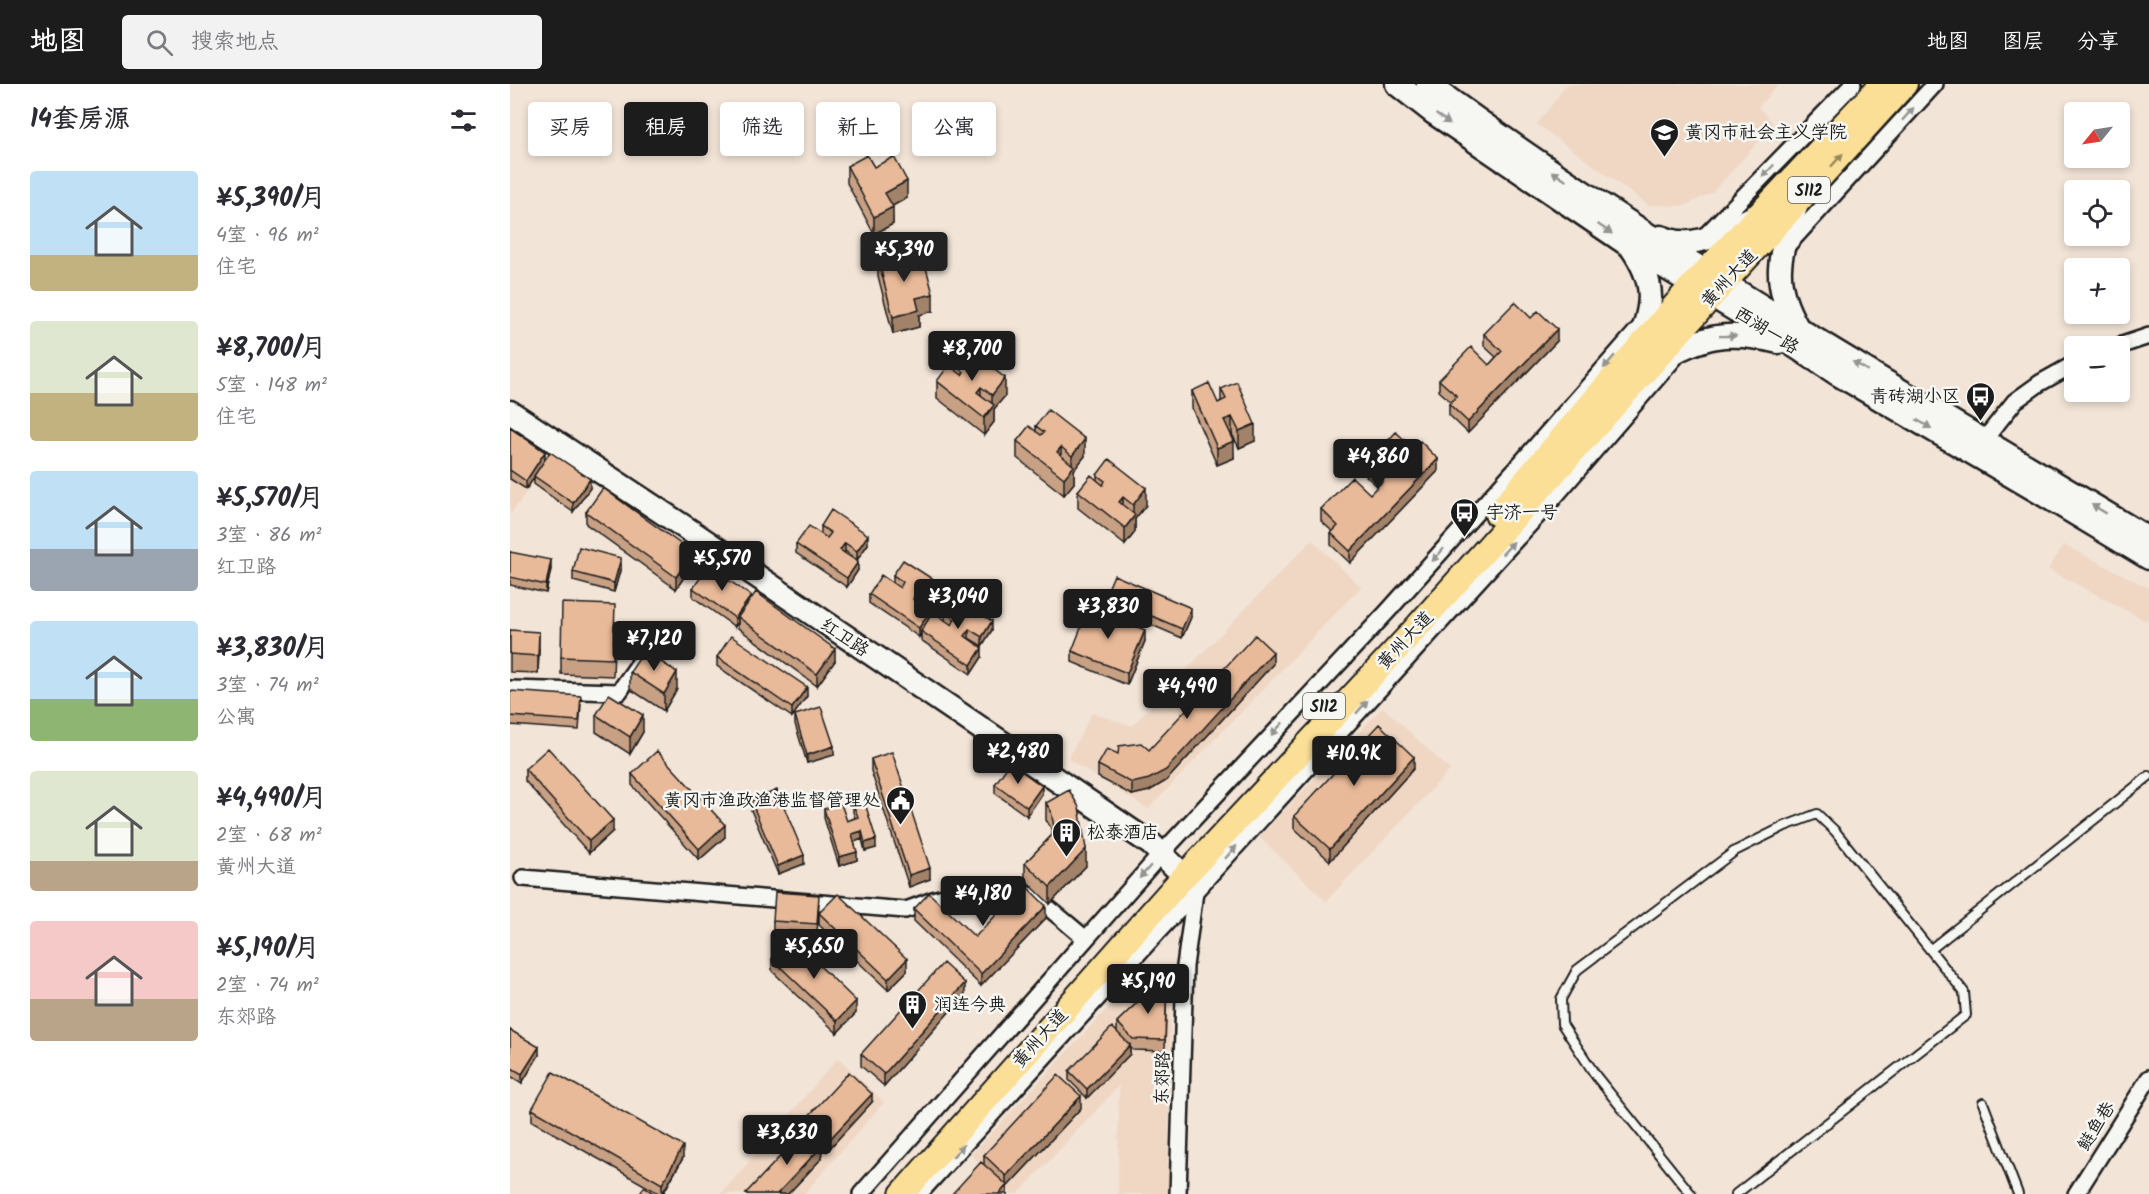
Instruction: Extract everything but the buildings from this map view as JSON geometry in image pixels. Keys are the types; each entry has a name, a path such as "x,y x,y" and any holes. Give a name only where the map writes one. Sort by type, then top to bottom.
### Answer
{"main road":[{"name":"西湖一路","path":"1397,84 1434,113 1795,337 1984,440 2149,539"},
{"name":"西湖一路","path":"1428,84 1636,239"},
{"name":"黄州大道","path":"902,1194 1202,857 1408,637 1646,355 1709,284 1760,213 1882,84"},
{"name":"黄州大道","path":"1709,284 1797,204 1905,84"},
{"path":"1760,213 1721,233 1689,243 1636,239 1648,279 1650,301 1646,355 1725,335 1795,337 1779,286 1783,250 1797,204"},
{"name":"西湖一路","path":"1795,337 1836,373 2149,558"},
{"name":"黄州大道","path":"882,1194 1168,861 1400,624 1531,476 1646,355"},
{"name":"红卫路","path":"510,412 1151,844 1168,861"}],"street":[{"path":"1702,239 1853,84"},
{"path":"1783,250 1935,84"},
{"path":"861,1194 1086,939 1168,861 1648,318"},
{"path":"2130,342 2149,336"},
{"path":"919,1194 1551,501 1684,346"},
{"path":"1984,440 2015,401 2064,370"},
{"path":"510,689 619,692 652,645"},
{"name":"东郊路","path":"1178,1194 1185,966 1202,857"},
{"path":"523,878 905,910 939,898 968,892 1010,892 1032,897 1086,939"},
{"name":"鲢鱼巷","path":"2076,1194 2149,1078"}],"lane":[{"path":"1931,949 2149,776"},
{"path":"1691,1194 1596,1076 1562,1024 1561,999 1577,970 1735,851 1785,826 1817,814 1835,831 1964,992 1966,1015 1736,1194"},
{"path":"1983,1103 2018,1194"}],"shaded area":[{"name":"黄冈市社会主义学院","path":"1567,84 1779,84 1758,107 1774,124 1713,192 1684,206 1648,205 1537,124"},
{"path":"510,426 554,454 510,515"},
{"path":"1312,540 1361,587 1148,809 1068,759 1092,713 1132,726"},
{"path":"2064,545 2149,588 2149,617 2146,621 2048,569"},
{"path":"1383,707 1450,770 1326,901 1259,837"},
{"path":"1144,969 1171,978 1168,1194 1118,1194 1119,1086 1018,1194 1012,1194 971,1155"},
{"path":"838,1058 884,1102 804,1194 721,1194"}],"place":[{"name":"黄冈市社会主义学院","path":"1664,158"},
{"name":"青砖湖小区","path":"1981,422"},
{"name":"宇济一号","path":"1465,538"},
{"name":"黄冈市渔政渔港监督管理处","path":"901,826"},
{"name":"松泰酒店","path":"1066,858"},
{"name":"润连今典","path":"913,1030"}]}
